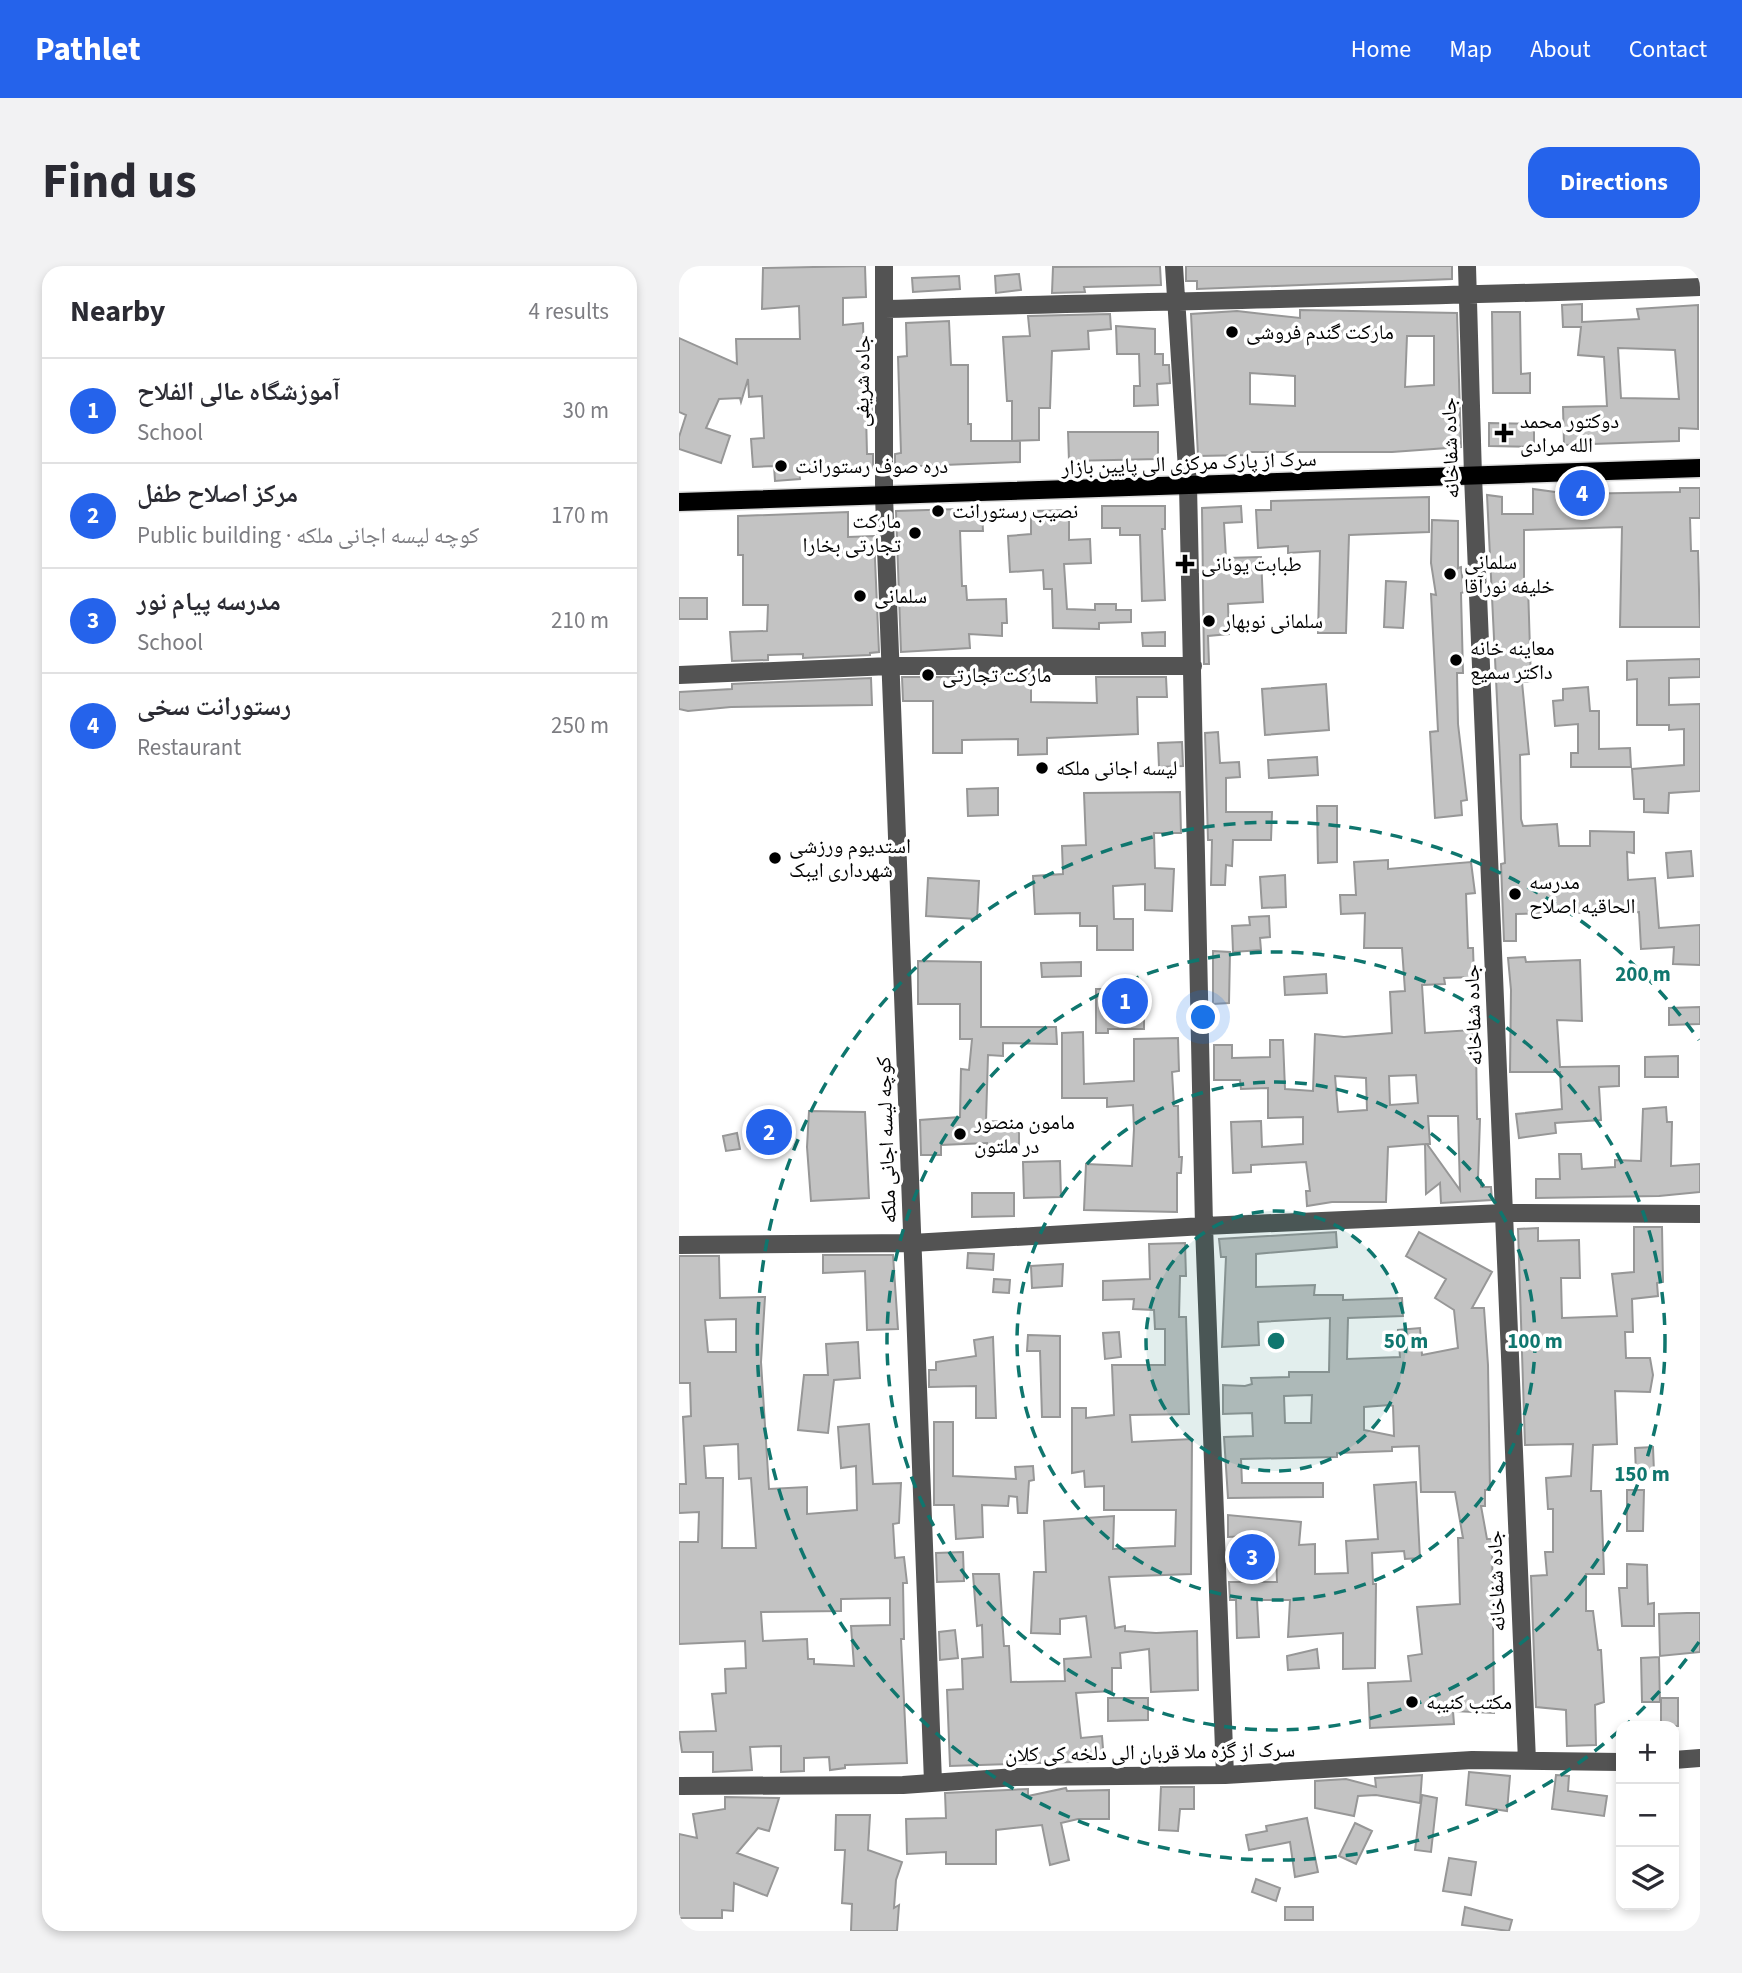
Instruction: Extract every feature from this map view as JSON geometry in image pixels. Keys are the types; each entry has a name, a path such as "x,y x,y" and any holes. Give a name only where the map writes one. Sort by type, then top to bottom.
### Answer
{"main road":[{"name":"سرک از پارک مرکزی الی پایین بازار","path":"679,502 1700,468"}],"street":[{"name":"جاده شریفی","path":"884,266 884,496"},
{"path":"1174,266 1188,485 1203,1226 1225,1775"},
{"name":"جاده شفاخانه","path":"1467,266 1473,476 1527,1761"},
{"path":"885,309 1176,299 1468,296 1700,287"},
{"name":"کوچه لیسه اجانی ملکه","path":"884,496 933,1782"},
{"path":"679,676 890,666 1193,666"},
{"path":"679,1245 912,1244 1203,1226 1504,1213 1700,1214"},
{"path":"1679,1760 1700,1758"},
{"name":"سرک از گزه ملا قربان الی دلخه کی کلان","path":"679,1786 933,1782 1016,1777 1225,1775 1472,1760 1616,1762"}],"building":[{"path":"865,266 866,297 843,298 843,325 863,323 865,392 871,391 872,413 866,413 867,454 873,454 873,468 799,470 800,479 775,481 774,466 753,467 751,439 764,438 762,396 749,397 748,379 741,402 740,398 719,399 706,428 730,436 721,463 679,449 679,437 686,415 679,412 679,338 737,364 736,339 800,339 799,306 762,309 763,268"},
{"path":"1160,266 1161,285 1084,287 1085,292 1052,293 1053,267"},
{"path":"1186,266 1452,266 1452,279 1197,289 1197,281 1186,281"},
{"path":"1019,274 1021,290 996,293 995,276"},
{"path":"959,276 960,289 913,292 912,278"},
{"path":"1582,304 1582,322 1639,319 1637,309 1698,305 1698,429 1679,428 1679,441 1564,445 1563,407 1607,406 1604,357 1578,355 1581,327 1563,327 1562,305","holes":["1618,348 1675,350 1679,399 1621,398"]},
{"path":"1300,310 1457,313 1461,447 1392,452 1250,452 1250,455 1198,456 1191,314 1237,311 1300,318","holes":["1407,336 1434,336 1434,385 1405,387","1250,373 1295,376 1295,406 1250,404"]},
{"path":"1492,312 1520,312 1521,374 1530,373 1530,393 1493,393"},
{"path":"1110,314 1111,329 1088,331 1089,349 1052,351 1050,408 1039,408 1039,440 1012,441 1012,401 1007,401 1003,337 1030,336 1028,316"},
{"path":"949,321 951,365 968,365 968,424 971,424 971,441 1020,441 1020,462 895,467 895,454 901,453 898,357 907,356 906,323"},
{"path":"1116,326 1155,329 1155,354 1163,354 1163,365 1169,365 1170,383 1157,384 1158,405 1134,406 1134,386 1140,386 1139,354 1117,354"},
{"path":"1489,423 1534,424 1534,447 1489,446"},
{"path":"1068,432 1158,432 1158,459 1069,461"},
{"path":"1680,488 1700,488 1700,518 1690,518 1691,551 1698,551 1700,627 1620,627 1622,527 1524,530 1524,587 1528,586 1531,681 1522,682 1529,754 1520,755 1521,819 1523,826 1557,824 1559,846 1590,846 1590,831 1634,832 1634,853 1627,852 1628,880 1655,878 1659,928 1700,925 1700,965 1673,964 1674,947 1641,949 1639,912 1516,914 1516,941 1504,941 1501,864 1505,863 1487,495 1502,497 1502,514 1533,514 1533,489 1570,494 1680,492"},
{"path":"1429,497 1429,532 1349,535 1346,633 1318,633 1320,551 1288,553 1288,546 1258,548 1256,510 1271,510 1271,501"},
{"path":"1102,506 1165,506 1165,529 1162,529 1165,600 1142,601 1140,535 1120,535 1120,528 1102,528"},
{"path":"1241,506 1242,522 1224,523 1226,558 1261,557 1263,602 1228,604 1229,634 1208,636 1209,664 1204,664 1202,508"},
{"path":"959,509 959,512 982,511 983,531 960,531 962,586 966,586 967,600 1006,599 1007,623 1002,623 1002,636 969,634 970,648 901,652 896,511"},
{"path":"1069,510 1069,540 1090,539 1091,563 1064,564 1067,609 1095,610 1095,604 1116,604 1116,610 1131,610 1131,622 1099,623 1099,629 1053,628 1052,589 1044,589 1043,570 1010,572 1008,536 1031,534 1031,511"},
{"path":"848,512 848,537 874,536 879,652 870,655 803,658 803,654 768,655 768,660 732,661 730,632 767,631 768,605 743,605 743,555 738,555 738,516"},
{"path":"1432,520 1458,521 1458,568 1461,567 1464,592 1461,593 1463,673 1457,673 1458,724 1467,800 1461,801 1462,815 1435,818 1430,732 1438,731 1431,594 1436,595 1431,563"},
{"path":"1386,581 1406,582 1403,628 1384,627"},
{"path":"679,598 707,598 707,619 679,619"},
{"path":"1165,632 1165,646 1143,646 1142,633"},
{"path":"1700,659 1700,677 1669,678 1669,705 1700,704 1700,791 1669,793 1668,813 1644,812 1644,799 1634,799 1632,769 1684,765 1684,729 1669,730 1669,725 1637,725 1637,679 1627,680 1627,661"},
{"path":"902,677 1031,677 1031,702 1097,703 1096,677 1166,677 1167,697 1137,697 1138,734 1047,738 1047,754 1018,755 1018,739 962,740 962,753 933,753 933,701 903,701"},
{"path":"871,678 872,705 731,707 688,711 679,709 679,692 732,689 732,684"},
{"path":"1326,684 1329,730 1265,735 1262,689"},
{"path":"1588,687 1590,711 1599,711 1599,749 1630,748 1631,767 1571,767 1571,753 1578,753 1578,724 1555,726 1553,701 1563,700 1563,689"},
{"path":"1218,732 1220,763 1239,762 1240,777 1226,778 1226,812 1272,812 1271,840 1233,840 1232,866 1226,865 1225,885 1211,885 1212,840 1208,840 1205,733"},
{"path":"1182,742 1183,766 1159,767 1158,743"},
{"path":"1317,757 1318,775 1269,778 1268,760"},
{"path":"998,788 998,815 968,816 967,789"},
{"path":"1180,792 1181,833 1154,833 1155,868 1174,869 1172,911 1145,910 1145,884 1113,886 1114,919 1133,919 1133,950 1097,950 1097,926 1080,926 1080,913 1035,914 1033,876 1063,874 1062,846 1086,845 1084,793"},
{"path":"1317,806 1337,806 1337,862 1318,863"},
{"path":"1691,851 1693,876 1668,878 1666,853"},
{"path":"1388,860 1388,869 1471,862 1475,893 1466,894 1468,948 1473,948 1474,977 1444,978 1445,984 1422,985 1425,1033 1472,1030 1472,1044 1476,1043 1477,1119 1480,1119 1478,1180 1481,1180 1481,1187 1491,1187 1492,1200 1441,1203 1440,1183 1426,1194 1425,1144 1388,1147 1386,1202 1332,1202 1307,1206 1306,1191 1310,1191 1306,1162 1251,1165 1251,1172 1233,1173 1231,1122 1261,1121 1262,1147 1303,1144 1303,1117 1268,1118 1268,1088 1241,1089 1240,1080 1214,1080 1214,1045 1232,1045 1232,1058 1270,1057 1270,1040 1283,1040 1285,1089 1313,1091 1315,1034 1344,1037 1392,1033 1390,992 1405,991 1402,948 1364,948 1365,913 1341,914 1340,895 1356,895 1354,862","holes":["1416,1075 1418,1103 1390,1105 1389,1076","1335,1076 1366,1078 1367,1110 1338,1112","1428,1116 1458,1116 1460,1190 1427,1144 1430,1144"]},
{"path":"1285,875 1286,907 1262,908 1260,877"},
{"path":"928,878 979,881 977,919 926,916"},
{"path":"1269,916 1270,937 1260,938 1261,950 1233,952 1232,926 1250,925 1249,917"},
{"path":"1213,951 1230,952 1229,1003 1213,1004"},
{"path":"1525,957 1526,962 1580,960 1582,1021 1557,1020 1560,1067 1619,1066 1619,1086 1599,1087 1601,1120 1555,1123 1556,1133 1519,1138 1516,1114 1562,1109 1560,1072 1510,1072 1511,990 1508,958"},
{"path":"918,961 981,962 981,1027 1056,1027 1057,1044 1003,1043 1003,1056 988,1055 986,1121 1014,1122 1014,1128 1019,1128 1019,1152 987,1152 987,1143 941,1145 941,1155 921,1155 920,1120 960,1117 961,1069 969,1070 972,1039 960,1039 960,1004 918,1004"},
{"path":"1081,962 1081,976 1042,977 1041,963"},
{"path":"1326,974 1327,993 1285,995 1284,977"},
{"path":"1096,989 1109,989 1109,999 1144,999 1144,1029 1108,1029 1108,1033 1096,1033"},
{"path":"1700,1007 1700,1024 1669,1025 1669,1008"},
{"path":"1083,1032 1084,1084 1134,1081 1134,1039 1178,1038 1179,1071 1172,1072 1174,1106 1178,1106 1179,1157 1182,1157 1181,1173 1177,1173 1177,1212 1084,1210 1086,1164 1132,1166 1134,1129 1133,1105 1107,1107 1107,1098 1062,1098 1062,1033"},
{"path":"1678,1056 1678,1077 1645,1077 1645,1057"},
{"path":"1666,1107 1667,1122 1672,1122 1671,1166 1700,1164 1700,1192 1659,1196 1536,1198 1536,1179 1560,1179 1559,1154 1581,1154 1582,1169 1615,1167 1615,1160 1641,1161 1643,1109"},
{"path":"809,1111 865,1112 869,1198 811,1201 807,1147"},
{"path":"737,1133 740,1149 726,1151 723,1136"},
{"path":"1060,1161 1061,1197 1024,1198 1023,1162"},
{"path":"972,1193 1014,1193 1014,1216 972,1217"},
{"path":"1634,1227 1662,1227 1663,1282 1657,1283 1658,1296 1632,1299 1633,1332 1625,1332 1626,1358 1650,1358 1653,1375 1650,1392 1615,1391 1617,1444 1593,1445 1591,1491 1601,1491 1604,1574 1586,1574 1586,1611 1593,1611 1598,1650 1601,1650 1604,1702 1595,1705 1596,1745 1567,1746 1566,1710 1536,1707 1531,1576 1547,1575 1545,1552 1553,1552 1553,1509 1548,1509 1546,1478 1571,1476 1573,1444 1525,1445 1518,1229 1538,1228 1538,1241 1579,1240 1580,1278 1561,1278 1562,1318 1617,1316 1612,1274 1634,1272"},
{"path":"1336,1232 1337,1247 1256,1254 1256,1287 1315,1285 1314,1295 1343,1295 1343,1300 1402,1298 1403,1316 1348,1318 1347,1359 1400,1357 1398,1330 1420,1328 1422,1355 1458,1348 1454,1310 1435,1298 1446,1279 1406,1256 1419,1232 1492,1272 1472,1308 1484,1308 1488,1365 1490,1490 1485,1490 1485,1506 1481,1506 1487,1539 1492,1539 1494,1713 1453,1711 1454,1724 1370,1728 1368,1683 1411,1681 1408,1656 1422,1654 1417,1607 1460,1604 1458,1538 1463,1538 1455,1492 1421,1492 1419,1446 1392,1447 1392,1451 1337,1453 1337,1457 1241,1459 1242,1483 1323,1483 1323,1497 1228,1498 1224,1437 1253,1436 1252,1413 1223,1414 1223,1385 1245,1386 1252,1384 1251,1378 1289,1377 1289,1372 1329,1372 1330,1318 1258,1322 1259,1345 1222,1347 1226,1257 1221,1257 1219,1239","holes":["1312,1395 1311,1423 1285,1423 1284,1396","1393,1406 1394,1436 1364,1430 1364,1407"]},
{"path":"1185,1243 1186,1276 1180,1276 1179,1317 1186,1317 1189,1414 1130,1415 1132,1442 1192,1439 1191,1574 1109,1577 1115,1628 1125,1626 1125,1631 1156,1633 1197,1631 1198,1690 1151,1692 1149,1649 1120,1653 1121,1668 1112,1668 1112,1691 1076,1693 1081,1738 1102,1736 1104,1761 950,1766 947,1690 963,1689 962,1659 983,1657 982,1625 977,1626 973,1574 999,1574 1004,1646 1009,1646 1011,1682 1065,1681 1064,1659 1091,1657 1086,1616 1060,1619 1060,1634 1031,1633 1034,1572 1046,1572 1044,1521 1114,1516 1113,1549 1175,1546 1176,1510 1104,1510 1104,1486 1085,1487 1084,1471 1072,1473 1072,1408 1086,1408 1086,1418 1114,1415 1112,1365 1165,1365 1165,1329 1155,1329 1154,1310 1133,1309 1134,1299 1103,1300 1103,1281 1150,1279 1149,1244"},
{"path":"968,1253 994,1254 993,1270 967,1268"},
{"path":"823,1255 893,1255 898,1329 867,1330 865,1271 823,1273"},
{"path":"679,1256 719,1256 720,1298 765,1297 761,1362 769,1489 807,1487 807,1514 857,1510 856,1466 841,1468 838,1427 869,1424 873,1484 901,1483 899,1523 893,1524 895,1558 904,1557 907,1583 903,1583 904,1639 901,1639 907,1763 845,1765 845,1768 830,1770 829,1757 804,1758 804,1771 781,1772 781,1746 750,1747 752,1770 713,1772 713,1752 682,1752 679,1732 716,1731 712,1694 726,1693 725,1669 746,1668 745,1641 679,1644 679,1542 698,1542 699,1512 679,1513 679,1484 686,1484 683,1417 691,1416 690,1383 679,1383","holes":["736,1319 736,1352 708,1352 705,1320","738,1444 739,1479 751,1478 756,1548 722,1548 723,1478 706,1478 704,1446","890,1598 890,1625 851,1626 854,1666 814,1664 814,1659 808,1659 807,1639 763,1641 761,1612 841,1611 841,1599"]},
{"path":"1063,1264 1062,1286 1032,1288 1031,1266"},
{"path":"994,1279 1010,1280 1009,1293 993,1292"},
{"path":"1119,1332 1121,1357 1105,1359 1103,1333"},
{"path":"1028,1335 1060,1336 1060,1417 1042,1417 1040,1351 1027,1351"},
{"path":"993,1337 996,1418 976,1418 976,1386 929,1387 929,1370 936,1370 936,1362 976,1356 974,1340"},
{"path":"858,1342 860,1378 834,1380 828,1433 798,1430 804,1375 828,1375 826,1344"},
{"path":"934,1422 953,1422 953,1476 1016,1479 1015,1467 1033,1466 1034,1480 1029,1481 1027,1513 1018,1513 1017,1497 1009,1496 1008,1506 982,1505 983,1537 956,1539 954,1505 934,1505"},
{"path":"1653,1447 1654,1472 1636,1473 1635,1448"},
{"path":"1416,1482 1420,1558 1405,1559 1404,1551 1372,1553 1373,1584 1376,1584 1375,1668 1343,1669 1343,1633 1288,1637 1290,1600 1257,1600 1259,1637 1237,1638 1236,1600 1230,1600 1229,1582 1277,1582 1276,1550 1250,1551 1250,1536 1228,1537 1228,1515 1301,1522 1299,1545 1315,1544 1315,1574 1348,1573 1346,1541 1378,1539 1374,1485"},
{"path":"1627,1490 1644,1490 1643,1531 1627,1531"},
{"path":"963,1552 964,1581 937,1582 936,1553"},
{"path":"1627,1564 1647,1565 1648,1604 1654,1603 1654,1626 1622,1626 1619,1588 1627,1588"},
{"path":"1700,1613 1700,1652 1660,1656 1659,1614"},
{"path":"955,1630 958,1658 940,1660 939,1632"},
{"path":"1317,1649 1319,1668 1288,1670 1287,1656"},
{"path":"1659,1657 1660,1702 1642,1702 1641,1658"},
{"path":"1108,1698 1148,1698 1148,1720 1108,1721"},
{"path":"1661,1698 1678,1698 1678,1721 1661,1721"},
{"path":"1469,1772 1510,1776 1507,1811 1466,1805"},
{"path":"1422,1775 1420,1803 1376,1795 1358,1796 1354,1816 1315,1808 1315,1781 1346,1779 1376,1787 1375,1778"},
{"path":"1556,1775 1569,1776 1568,1791 1607,1796 1604,1816 1552,1809"},
{"path":"1161,1787 1194,1787 1194,1809 1180,1809 1178,1831 1159,1830"},
{"path":"1066,1788 1067,1791 1109,1790 1109,1819 1078,1819 1061,1823 1069,1860 1050,1865 1042,1825 996,1830 996,1864 946,1864 946,1852 907,1854 906,1819 946,1818 945,1793 1028,1789 1028,1796"},
{"path":"1422,1795 1437,1798 1431,1852 1415,1850"},
{"path":"725,1797 779,1798 769,1831 758,1828 737,1853 778,1868 767,1896 734,1883 733,1911 722,1910 722,1918 679,1918 679,1834 697,1838 693,1814 725,1809"},
{"path":"836,1815 870,1815 868,1850 902,1862 896,1880 894,1908 899,1905 897,1931 851,1931 852,1904 842,1903 845,1850 835,1850"},
{"path":"1307,1818 1318,1872 1295,1877 1290,1842 1249,1850 1246,1835 1267,1831 1266,1826"},
{"path":"1355,1823 1372,1831 1356,1864 1339,1856"},
{"path":"1449,1858 1476,1862 1471,1895 1443,1891"},
{"path":"1256,1879 1280,1888 1276,1901 1252,1892"},
{"path":"1285,1907 1313,1907 1313,1920 1285,1920"},
{"path":"1465,1907 1512,1920 1509,1931 1462,1925"}],"place":[{"name":"مارکت گندم فروشی","path":"1232,332"},
{"name":"دوکتور محمد الله مرادی","path":"1504,433"},
{"name":"دره صوف رستورانت","path":"781,466"},
{"name":"رستورانت سخی","path":"1582,493"},
{"name":"نصیب رستورانت","path":"938,511"},
{"name":"مارکت تجارتی بخارا","path":"915,533"},
{"name":"طبابت یونانی","path":"1185,564"},
{"name":"سلمانی خلیفه نورآقا","path":"1450,574"},
{"name":"سلمانی","path":"860,596"},
{"name":"سلمانی نوبهار","path":"1209,621"},
{"name":"معاینه خانه داکتر سمیع","path":"1456,660"},
{"name":"مارکت تجارتی","path":"928,675"},
{"name":"لیسه اجانی ملکه","path":"1042,768"},
{"name":"استدیوم ورزشی شهرداری ایبک","path":"775,858"},
{"name":"مدرسه الحاقیه اصلاح","path":"1515,894"},
{"name":"آموزشگاه عالی الفلاح","path":"1125,1001"},
{"name":"مرکز اصلاح طفل","path":"769,1132"},
{"name":"مامون منصور در ملتون","path":"960,1134"},
{"name":"مدرسه پیام نور","path":"1252,1557"},
{"name":"مکتب کنیبه","path":"1412,1702"}]}
